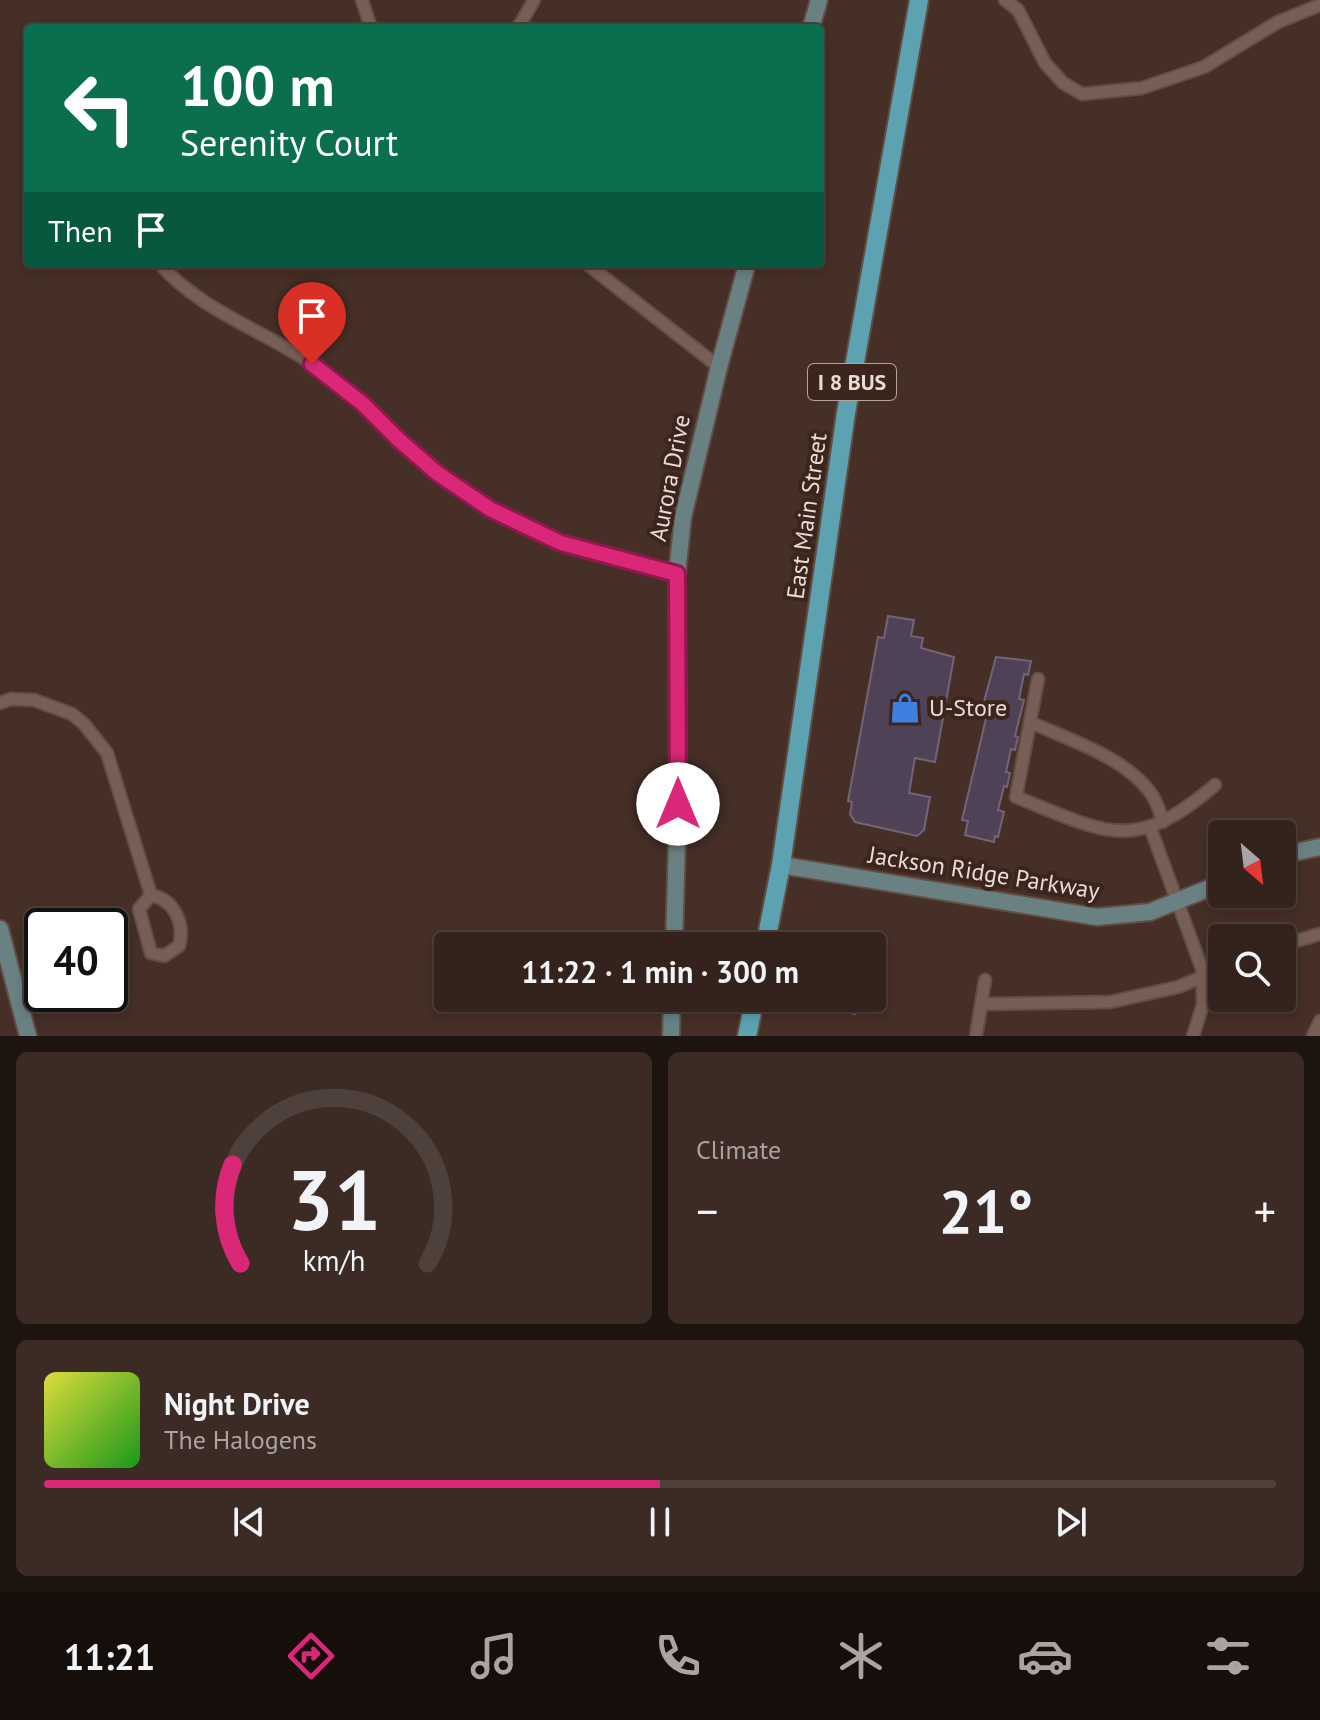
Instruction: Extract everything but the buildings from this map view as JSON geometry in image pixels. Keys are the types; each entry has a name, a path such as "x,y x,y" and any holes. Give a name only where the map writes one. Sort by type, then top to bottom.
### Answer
{"main road":[{"name":"East Main Street","path":"768,932 781,865 846,413 919,0"},
{"path":"747,1036 752,1012"}],"street":[{"path":"362,0 370,24"},
{"path":"520,24 534,0"},
{"path":"812,24 819,0"},
{"path":"1005,0 1018,10 1045,63 1063,83 1082,94 1142,88 1204,67 1278,22 1320,5"},
{"path":"163,268 215,309 312,364 363,404 437,473 490,509 561,543 677,574"},
{"path":"592,268 719,367"},
{"name":"Aurora Drive","path":"674,932 678,804 677,574 683,517 746,268"},
{"path":"1038,679 1016,797 1105,830 1135,831 1163,822 1186,809 1215,785"},
{"path":"0,703 11,699 34,700 72,714 107,753 151,895"},
{"path":"1030,722 1123,768 1151,793 1163,822"},
{"path":"1150,827 1200,960 1203,1004 1193,1036"},
{"path":"1296,852 1320,847"},
{"name":"Jackson Ridge Parkway","path":"781,865 1097,917 1150,912 1208,889"},
{"path":"151,895 169,901 175,909 182,937 179,946 164,956 151,953 139,909 151,895"},
{"path":"0,929 28,1036"},
{"path":"1296,941 1320,934"},
{"path":"982,1004 1110,1002 1159,992 1208,975"},
{"path":"976,1036 985,980"},
{"path":"671,1036 672,1012"},
{"path":"1313,1036 1320,1021"}],"place":[{"name":"U-Store","path":"905,708"}],"route":[{"path":"312,364 363,404 437,473 490,509 561,543 677,574 678,804"}]}
